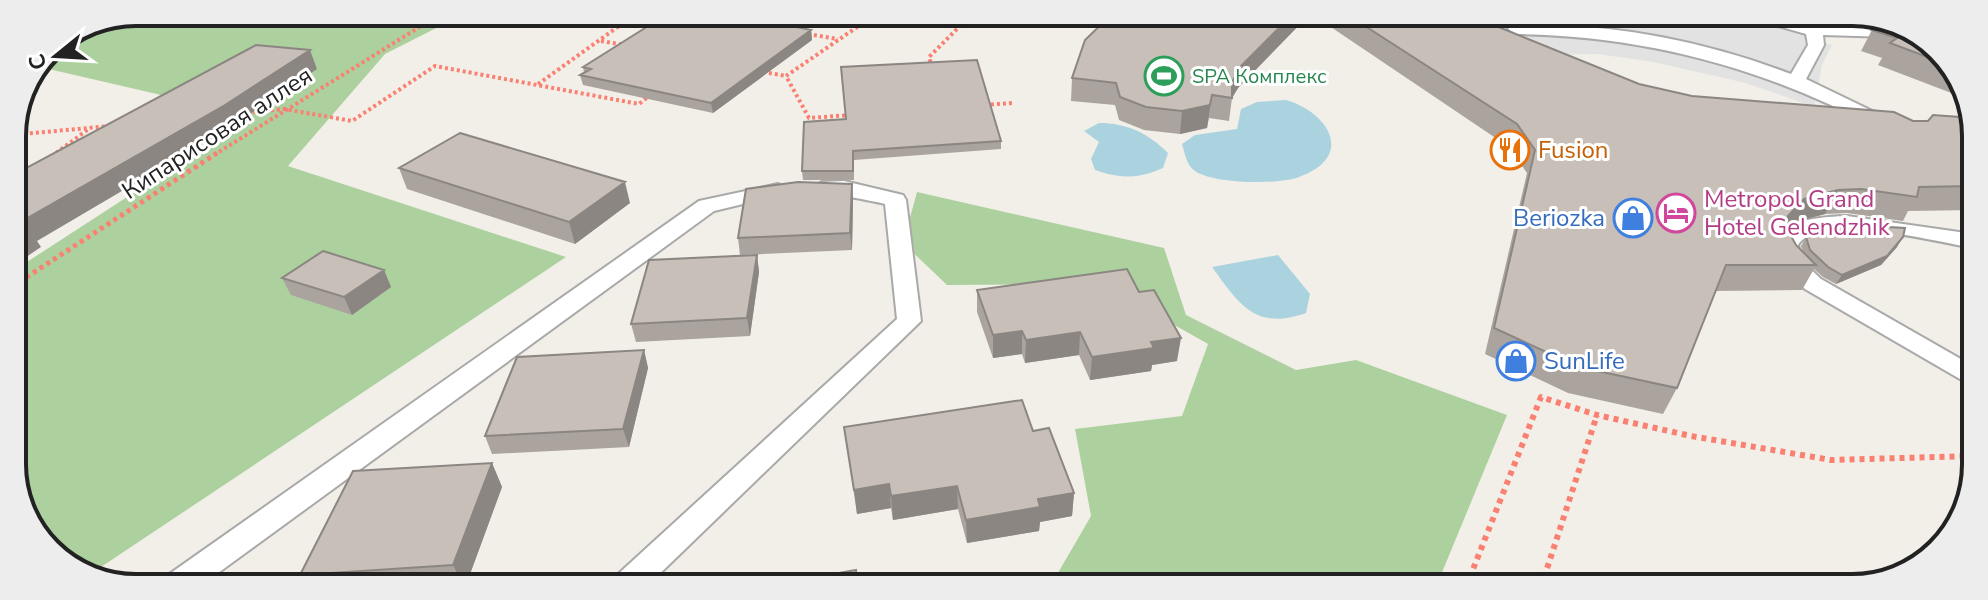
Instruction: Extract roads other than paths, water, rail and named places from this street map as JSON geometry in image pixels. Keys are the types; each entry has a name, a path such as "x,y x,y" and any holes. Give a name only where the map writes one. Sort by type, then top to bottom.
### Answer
{"lane":[{"path":"1793,26 1814,31 1839,28 1889,33"},
{"path":"1516,29 1556,29 1666,42 1718,54 1796,81 1856,107 1907,137"},
{"path":"1796,81 1816,45 1814,31"},
{"path":"193,574 707,206 766,190 844,187 895,200 909,321 639,574"},
{"path":"1962,243 1835,222 1806,226 1790,237 1786,244 1792,263 1813,284 1962,371"}],"water":[{"path":"1286,100 1314,115 1330,136 1331,147 1327,158 1316,168 1289,180 1246,182 1216,179 1190,166 1182,144 1195,135 1237,129 1241,109 1257,102"},
{"path":"1099,123 1128,127 1153,140 1168,153 1163,168 1129,176 1095,170 1091,159 1099,142 1084,131"},
{"path":"1278,255 1310,294 1306,313 1274,319 1250,311 1212,267"}],"place":[{"name":"SPA Комплекс","path":"1164,76"},
{"name":"Fusion","path":"1510,150"},
{"name":"Metropol Grand Hotel Gelendzhik","path":"1676,213"},
{"name":"Beriozka","path":"1633,218"},
{"name":"SunLife","path":"1516,361"}]}
